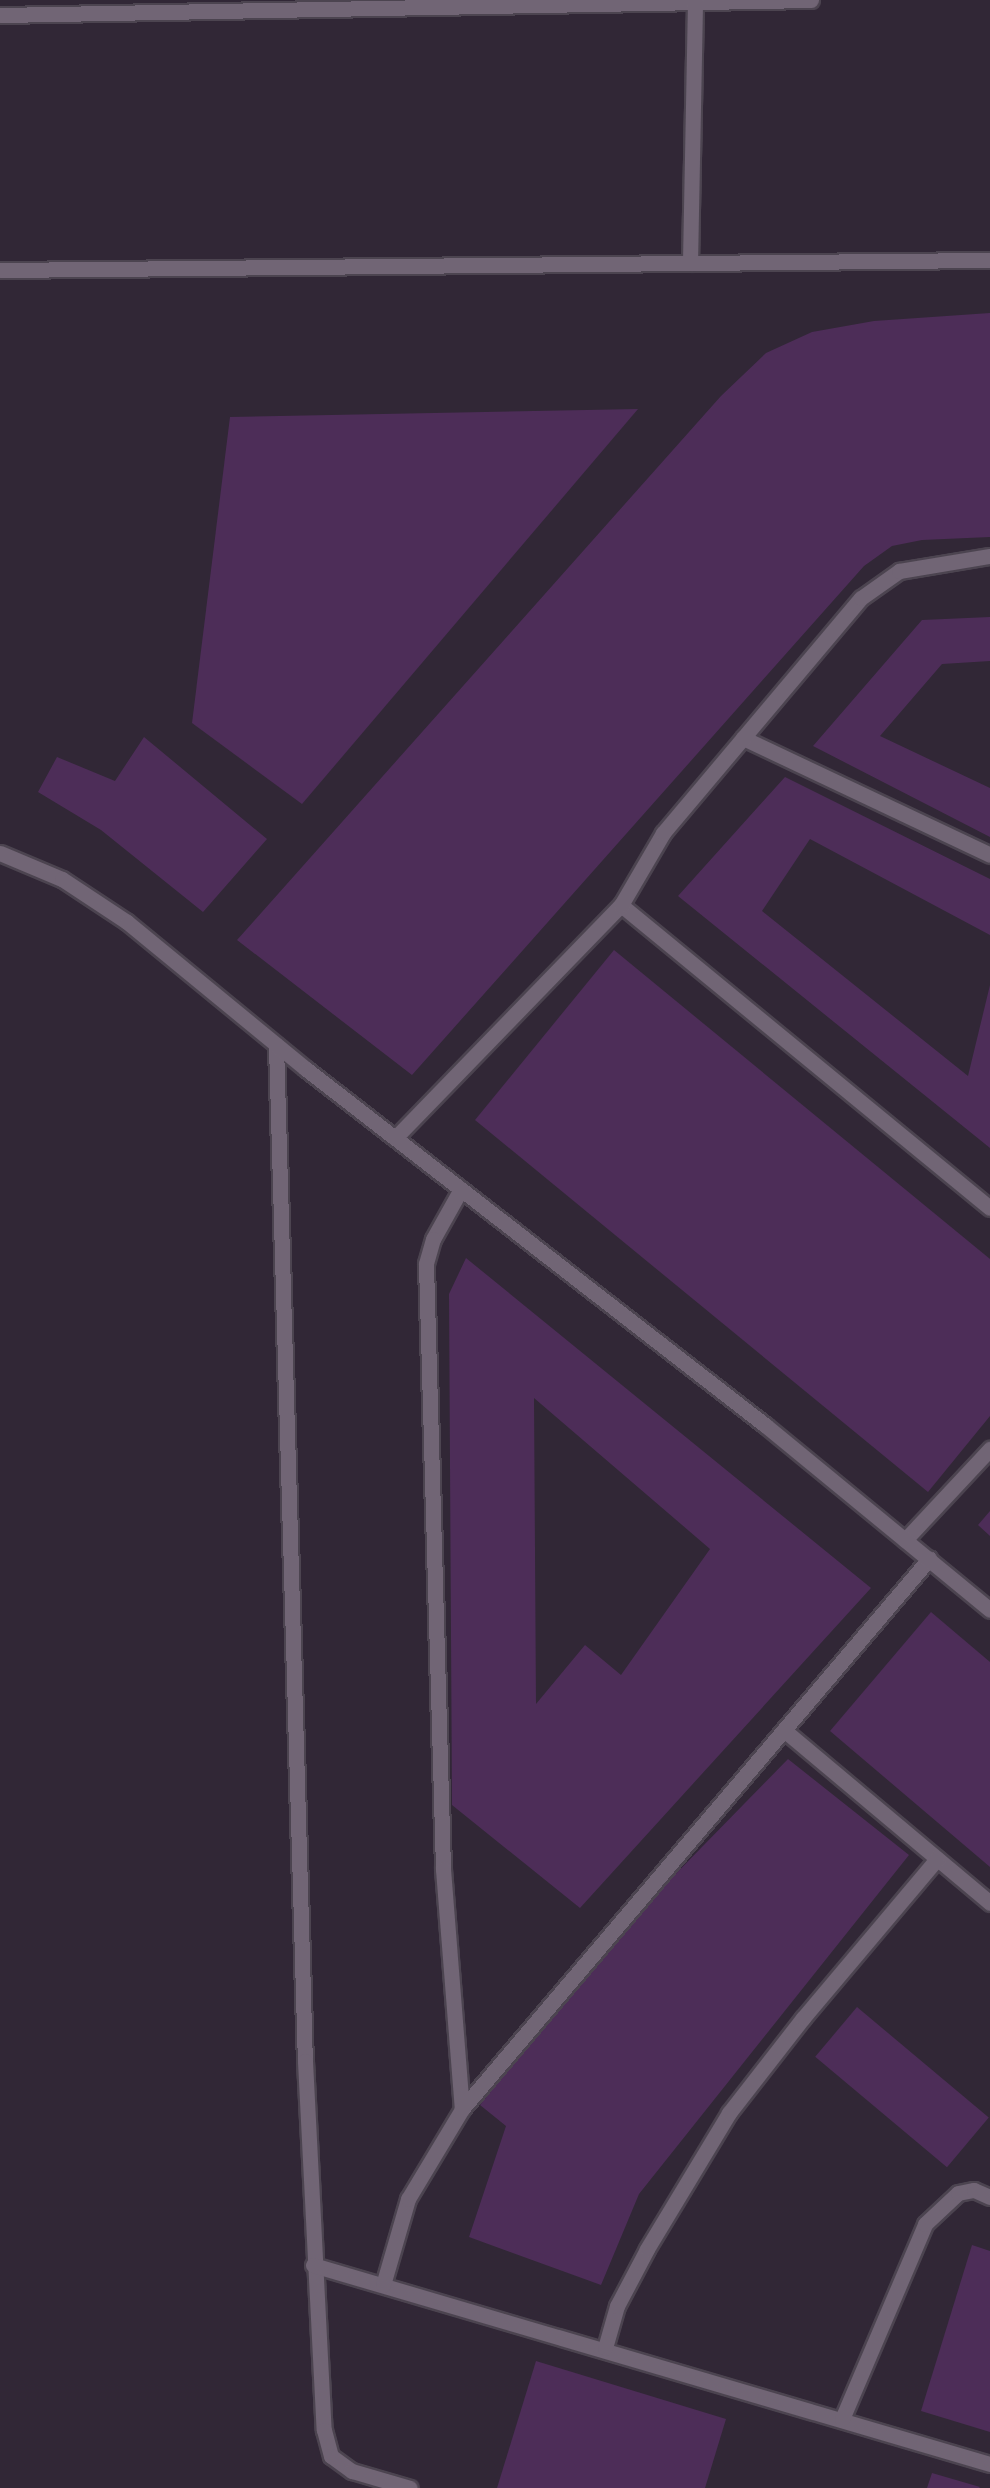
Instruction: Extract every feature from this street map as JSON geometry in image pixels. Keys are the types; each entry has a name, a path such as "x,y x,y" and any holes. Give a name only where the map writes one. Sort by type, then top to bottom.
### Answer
{"street":[{"path":"0,15 811,0"},
{"path":"690,263 695,1"},
{"path":"0,270 990,260"},
{"path":"395,1138 621,905 663,833 861,598 899,571 990,556"},
{"path":"743,738 990,855"},
{"path":"0,854 62,879 127,922 276,1045 765,1425 990,1610"},
{"path":"621,905 990,1208"},
{"path":"276,1045 313,2265 324,2430 331,2456 352,2470 410,2488"},
{"path":"461,1189 433,1239 426,1264 442,1869 462,2109"},
{"path":"905,1540 990,1449"},
{"path":"383,2285 408,2199 462,2109 929,1560"},
{"path":"784,1730 990,1903"},
{"path":"605,2348 617,2306 642,2258 729,2113 802,2018 937,1859"},
{"path":"842,2419 925,2224 958,2193 974,2190 990,2198"},
{"path":"313,2265 605,2348 990,2464"}],"building":[{"path":"990,313 990,537 922,540 892,546 864,566 412,1075 237,940 721,396 766,353 812,332 874,321"},
{"path":"638,409 302,804 192,723 230,417"},
{"path":"990,617 990,661 942,664 880,736 990,788 990,837 813,746 922,620"},
{"path":"144,737 267,839 203,912 101,830 38,792 57,757 115,781"},
{"path":"785,777 990,879 990,935 810,839 762,911 968,1076 990,985 990,1148 678,896"},
{"path":"614,950 990,1259 990,1416 928,1492 475,1120"},
{"path":"466,1258 871,1588 580,1908 452,1805 449,1294","holes":["534,1398 710,1549 621,1675 585,1645 536,1704"]},
{"path":"990,1511 990,1536 978,1525"},
{"path":"931,1612 990,1662 990,1867 830,1731"},
{"path":"788,1759 909,1855 639,2194 601,2285 469,2237 506,2126 480,2105 615,1936"},
{"path":"857,2007 989,2118 947,2167 815,2057"},
{"path":"972,2245 990,2251 990,2432 921,2411"},
{"path":"536,2361 726,2419 705,2488 497,2488"},
{"path":"932,2473 980,2487 927,2488"}]}
